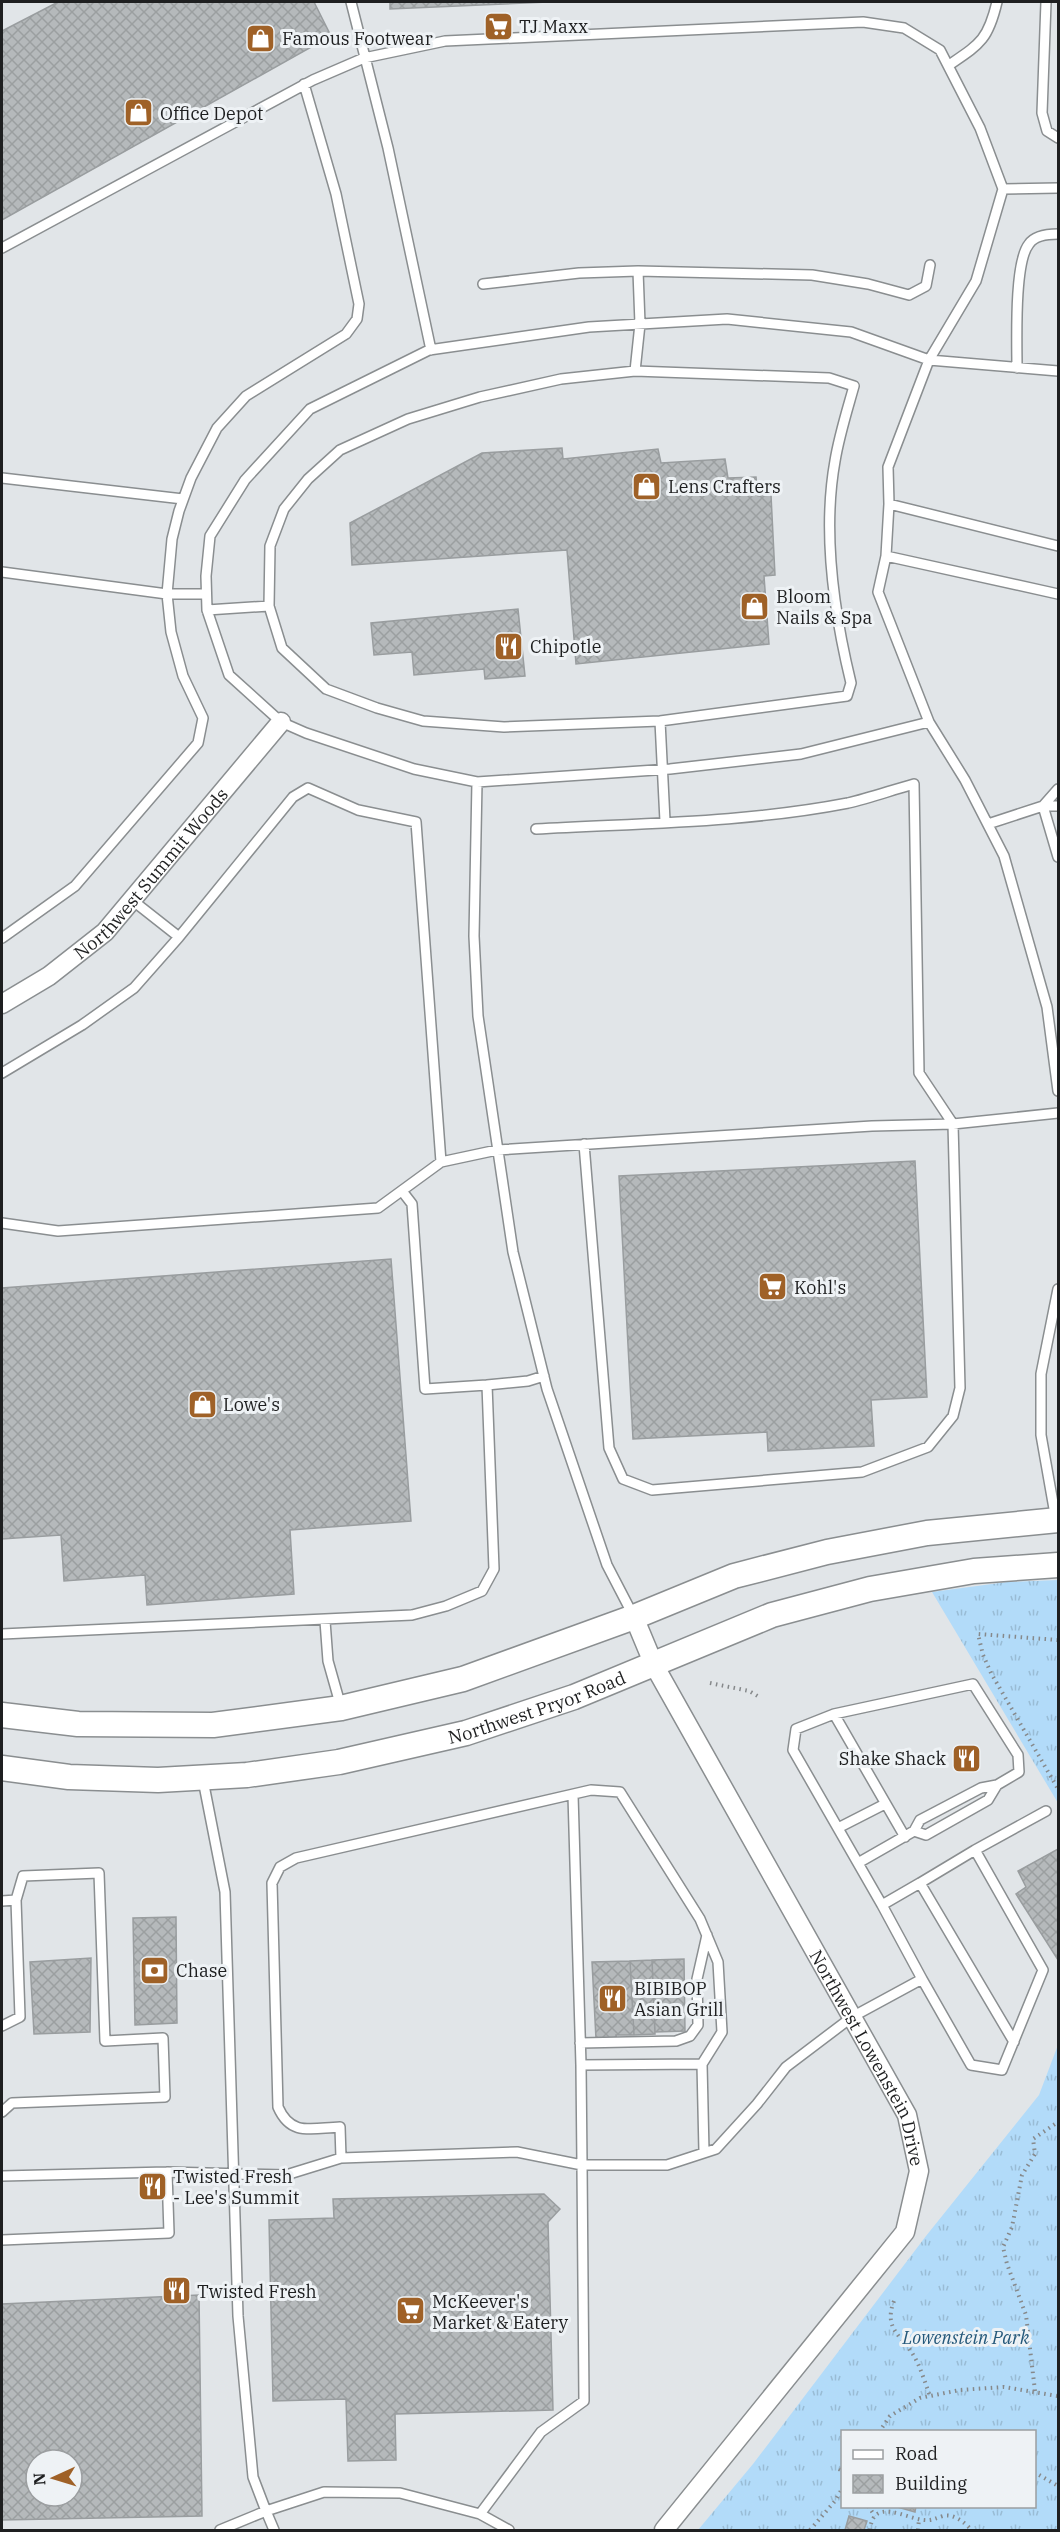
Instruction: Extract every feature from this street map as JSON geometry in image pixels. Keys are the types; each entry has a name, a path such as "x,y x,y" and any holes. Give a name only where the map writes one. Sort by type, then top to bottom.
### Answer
{"main road":[{"path":"2,1715 78,1724 213,1725 341,1708 463,1679 634,1617 734,1576 827,1552 927,1533 1058,1520"},
{"name":"Northwest Pryor Road","path":"2,1768 69,1778 158,1780 247,1775 339,1762 466,1733 574,1697 772,1615 870,1589 974,1572 1059,1564"}],"street":[{"name":"Northwest Summit Woods","path":"2,1004 49,976 105,932 281,722"},
{"name":"Northwest Lowenstein Drive","path":"634,1617 654,1665 907,2115 919,2171 906,2232 664,2530"}],"lane":[{"path":"351,2 388,148 431,350"},
{"path":"949,65 979,45 992,26 997,2"},
{"path":"1046,2 1042,113 1047,131 1059,138"},
{"path":"2,248 304,84 364,58 445,41 863,22 904,27 940,50 980,128 1003,189 976,281 930,360 888,467 889,504 886,556 878,592 929,722 965,780 1005,856 1047,1007 1059,1091"},
{"path":"2,938 75,886 198,743 203,718 183,676 171,632 167,594 172,539 183,499 191,478 217,428 246,396 346,334 357,319 359,304 336,194 304,84"},
{"path":"1003,189 1059,188"},
{"path":"1017,368 1020,266 1029,243 1045,234 1059,234"},
{"path":"483,284 579,273 638,271 812,275 868,284 909,296 926,286 930,265"},
{"path":"635,371 640,324 638,271"},
{"path":"929,722 801,754 662,770 477,782 414,769 306,733 281,722 229,675 207,610 210,536 245,480 310,409 431,350 589,327 727,319 851,332 930,360 1059,371"},
{"path":"635,371 829,378 854,386 835,462 830,528 833,597 851,683 847,696 660,721 504,727 423,721 377,708 326,689 282,648 269,606 270,546 284,509 308,479 340,450 408,419 480,397 561,379 635,371"},
{"path":"2,478 183,499"},
{"path":"889,504 1059,546"},
{"path":"886,556 1059,594"},
{"path":"2,572 167,594 206,594"},
{"path":"207,610 269,606"},
{"path":"660,721 666,821"},
{"path":"477,782 474,936 478,1016 513,1252 544,1376 607,1565 634,1617"},
{"path":"536,829 727,819 788,813 850,802 914,784 919,1073 953,1124 960,1388 953,1416 928,1448 862,1472 652,1490 622,1479 609,1448 584,1144"},
{"path":"2,1073 82,1025 134,988 179,937 293,796 308,788 358,810 416,822 441,1162"},
{"path":"1043,806 1059,789"},
{"path":"988,824 1043,806 1059,806"},
{"path":"1043,806 1059,857"},
{"path":"132,900 179,937"},
{"path":"1047,1007 1059,1006"},
{"path":"2,1223 57,1231 378,1208 441,1162 497,1150 872,1125 953,1124 1059,1113"},
{"path":"402,1191 412,1204 425,1389 528,1381 544,1376"},
{"path":"1058,1520 1041,1435 1041,1374 1059,1289"},
{"path":"2,1634 325,1621 412,1615 446,1606 482,1591 494,1569 495,1534 487,1385"},
{"path":"325,1621 328,1661 341,1708"},
{"path":"858,1863 914,1832 921,1820 981,1788 997,1785 1019,1772 1018,1755 973,1684 834,1714 796,1729 793,1750 971,2065 1002,2070 1043,1970 975,1850"},
{"path":"834,1714 905,1837"},
{"path":"203,1777 225,1892 238,2316 253,2476 274,2530"},
{"path":"914,1832 926,1835 978,1806 988,1800 997,1785"},
{"path":"341,2157 340,2127 295,2128 284,2120 278,2107 272,1883 280,1867 296,1858 591,1790 620,1792 699,1919 718,1962 722,2032 702,2064 704,2152"},
{"path":"480,2514 541,2432 584,2402 580,2043 573,1795"},
{"path":"838,1828 885,1804"},
{"path":"882,1905 1046,1811"},
{"path":"2,2026 20,2017 16,1900 23,1876 99,1873 105,2041 163,2038 165,2097 12,2103 2,2112"},
{"path":"920,1883 1014,2042"},
{"path":"2,1900 16,1900"},
{"path":"580,2043 676,2041 690,2036 698,2025 697,1979 707,1935"},
{"path":"2,2176 167,2172 286,2175 341,2157 517,2152 582,2165 667,2164 716,2149 757,2104 786,2067 852,2017 922,1978"},
{"path":"580,2065 702,2064"},
{"path":"2,2240 169,2233 167,2172"},
{"path":"220,2530 266,2511 324,2492 400,2493 480,2514 509,2530"}],"path":[{"path":"1059,1640 978,1634 991,1673 1059,1789"},
{"path":"710,1683 749,1691 761,1698"},
{"path":"1035,2391 1026,2315 1007,2264 1004,2247 1012,2227 1022,2175 1035,2154 1033,2139 1059,2122"},
{"path":"894,2301 891,2315 896,2335 916,2358 930,2396"},
{"path":"880,2430 890,2416 920,2398 960,2390 1004,2387 1059,2396"},
{"path":"1036,2473 1059,2486"},
{"path":"810,2530 841,2491"},
{"path":"869,2508 875,2516"},
{"path":"870,2530 878,2513 890,2511 931,2520 947,2515 960,2520 971,2530"},
{"path":"918,2530 919,2519"}],"green space":[{"path":"1058,1580 1058,1803 932,1592 1007,1582"},
{"name":"Lowenstein Park","path":"1058,2045 1058,2530 698,2530 753,2464 926,2236 1039,2095"}],"building":[{"path":"58,2 314,2 331,36 2,220 2,31"},
{"path":"390,2 548,2 390,9"},
{"path":"562,448 563,459 658,449 661,463 725,459 728,478 756,477 758,496 771,495 775,575 764,576 769,644 576,664 567,550 352,565 350,523 482,453"},
{"path":"518,609 525,676 485,679 484,669 414,675 412,652 374,655 371,623"},
{"name":"Kohl's","path":"915,1161 927,1397 871,1400 874,1446 768,1451 767,1432 633,1439 619,1176"},
{"name":"Lowe's","path":"391,1259 411,1521 290,1530 294,1594 147,1605 145,1575 64,1581 61,1535 2,1539 2,1288"},
{"path":"1058,1849 1058,1960 1016,1894 1026,1887 1018,1871"},
{"name":"Chase","path":"176,1917 177,2023 135,2025 133,1918"},
{"path":"91,1958 90,2032 34,2034 30,1962"},
{"path":"684,1959 685,2031 655,2032 652,1960"},
{"path":"652,1960 655,2034 634,2035 630,1961"},
{"name":"BIBIBOP Asian Grill","path":"630,1961 634,2035 616,2035 617,2040 596,2039 592,1962"},
{"name":"McKeever's Market & Eatery","path":"544,2194 560,2209 548,2222 553,2410 395,2414 396,2460 348,2461 346,2399 273,2401 269,2220 334,2218 333,2199"},
{"path":"199,2295 202,2516 2,2520 2,2304"},
{"path":"901,2508 916,2508 915,2512"},
{"path":"849,2516 867,2521 864,2530 845,2530"}],"place":[{"name":"TJ Maxx","path":"498,26"},
{"name":"Famous Footwear","path":"261,38"},
{"name":"Office Depot","path":"139,113"},
{"name":"Lens Crafters","path":"647,486"},
{"name":"Bloom Nails & Spa","path":"755,606"},
{"name":"Chipotle","path":"509,646"},
{"name":"Kohl's","path":"773,1287"},
{"name":"Lowe's","path":"202,1404"},
{"name":"Shake Shack","path":"967,1758"},
{"name":"Chase","path":"155,1970"},
{"name":"BIBIBOP Asian Grill","path":"613,1998"},
{"name":"Twisted Fresh - Lee's Summit","path":"152,2186"},
{"name":"Twisted Fresh","path":"176,2291"},
{"name":"McKeever's Market & Eatery","path":"411,2311"}]}
